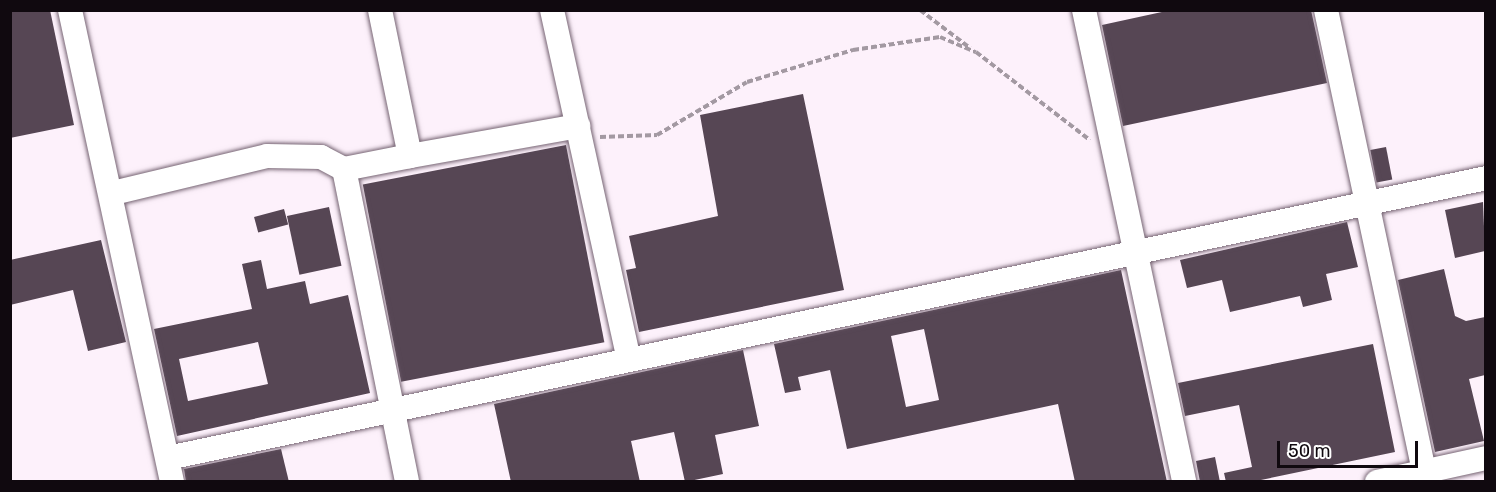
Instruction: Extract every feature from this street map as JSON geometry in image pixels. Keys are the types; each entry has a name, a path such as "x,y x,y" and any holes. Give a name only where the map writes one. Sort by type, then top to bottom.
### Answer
{"street":[{"path":"70,10 113,193 172,482"},
{"path":"380,10 410,156"},
{"path":"552,10 629,359"},
{"path":"1326,10 1370,204 1425,477"},
{"path":"1089,12 1132,255 1184,482"},
{"path":"113,193 267,156 321,157 344,170 578,126"},
{"path":"344,170 407,482"},
{"path":"168,458 629,359 1132,255 1485,178"},
{"path":"1377,482 1425,477 1485,458"}],"path":[{"path":"920,10 1096,144"},
{"path":"578,126 603,139 657,135 747,82 826,63 853,50 940,37 975,52"}],"building":[{"path":"10,10 50,10 74,125 10,138"},
{"path":"1171,10 1311,10 1327,83 1123,126 1102,25"},
{"path":"803,94 844,290 639,332 626,270 636,268 629,236 718,216 700,115"},
{"path":"566,145 604,342 401,382 363,184"},
{"path":"1386,147 1392,179 1377,182 1370,150"},
{"path":"1483,202 1485,251 1455,258 1445,210"},
{"path":"329,207 341,266 299,275 287,216"},
{"path":"284,209 288,224 258,232 254,217"},
{"path":"1347,222 1358,267 1326,274 1332,300 1303,307 1300,296 1230,312 1222,280 1187,288 1180,260"},
{"path":"101,240 126,342 88,351 73,290 10,305 10,260"},
{"path":"261,260 267,289 305,281 310,304 348,295 370,393 177,436 154,329 252,309 242,264","holes":["258,342 268,384 188,401 179,359"]},
{"path":"1444,269 1455,316 1466,321 1485,317 1485,375 1469,379 1484,441 1435,452 1398,280"},
{"path":"1121,270 1167,482 1075,482 1058,404 847,449 830,370 798,377 801,390 785,393 774,344","holes":["924,329 939,400 906,407 891,336"]},
{"path":"1373,344 1395,452 1251,482 1226,482 1224,473 1252,467 1239,405 1185,416 1178,383"},
{"path":"743,350 759,426 715,435 723,474 685,482 674,432 631,441 640,482 511,482 494,404"},
{"path":"281,449 289,482 186,482 184,469"},
{"path":"1215,457 1220,482 1200,482 1196,461"}]}
